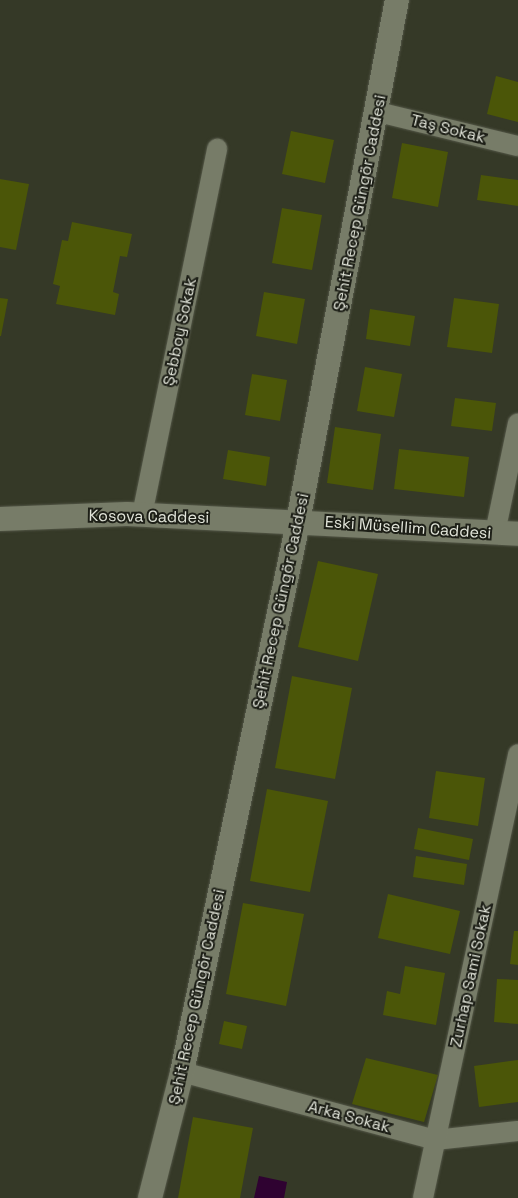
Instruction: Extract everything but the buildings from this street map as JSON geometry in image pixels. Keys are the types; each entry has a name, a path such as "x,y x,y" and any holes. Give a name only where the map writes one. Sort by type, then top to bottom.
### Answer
{"street":[{"name":"Şehit Recep Güngör Caddesi","path":"150,1198 182,1072 298,521 378,112 397,0"},
{"name":"Taş Sokak","path":"378,112 518,146"},
{"name":"Şebboy Sokak","path":"142,515 217,149"},
{"path":"507,534 518,423"},
{"name":"Kosova Caddesi","path":"0,519 142,515 298,521"},
{"name":"Eski Müsellim Caddesi","path":"298,521 507,534"},
{"name":"Zurhap Sami Sokak","path":"423,1198 518,754"},
{"name":"Arka Sokak","path":"182,1072 435,1140 518,1131"}],"shaded area":[{"path":"259,1176 287,1182 284,1198 254,1198"}]}
